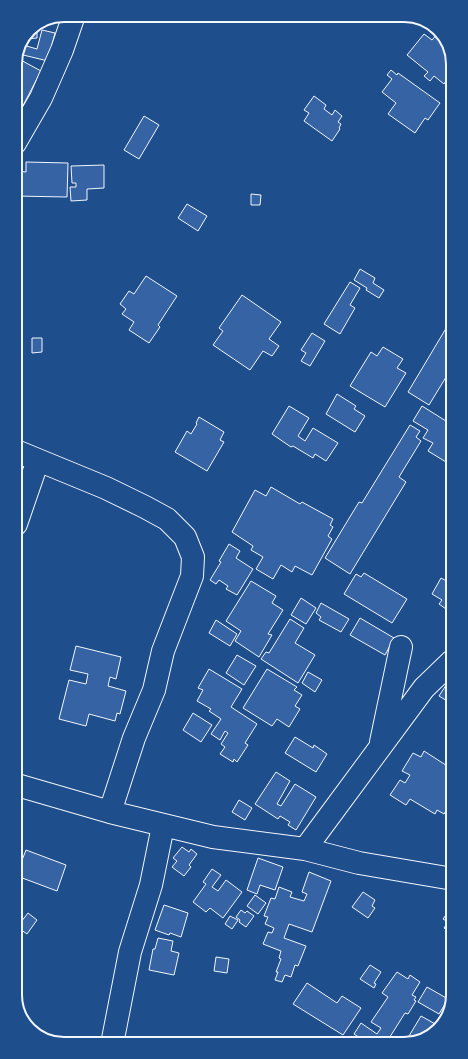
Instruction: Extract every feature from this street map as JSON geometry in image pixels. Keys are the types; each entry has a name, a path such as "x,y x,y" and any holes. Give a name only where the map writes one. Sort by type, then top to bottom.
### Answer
{"street":[{"path":"22,131 41,98 62,50 72,22"},
{"path":"22,453 106,488 145,506 167,519 185,537 193,557 192,576 163,651 154,690 134,738 110,812"},
{"path":"22,507 38,460"},
{"path":"380,747 401,647"},
{"path":"305,849 424,688 446,667"},
{"path":"22,786 110,812 213,837 305,849 359,863 446,878"},
{"path":"113,1037 130,952 151,885 163,826"}],"building":[{"path":"42,30 55,33 48,61 23,55 26,46 37,49"},
{"path":"37,32 37,38 31,38"},
{"path":"424,34 432,40 435,36 444,51 446,81 444,84 434,76 430,81 424,76 428,72 407,55"},
{"path":"22,61 41,71 22,108"},
{"path":"391,70 397,75 398,73 440,103 428,120 425,118 415,133 388,114 396,103 382,92 392,79 387,75"},
{"path":"314,96 326,105 324,109 332,115 335,110 342,116 338,122 341,124 340,129 332,141 304,121 309,113 304,110"},
{"path":"144,116 159,125 139,159 124,150"},
{"path":"26,162 68,163 67,197 22,196 22,172 26,172"},
{"path":"104,165 104,188 87,189 87,200 71,201 70,187 76,187 76,183 72,183 71,166"},
{"path":"251,194 261,195 260,205 251,205"},
{"path":"187,204 207,216 198,231 178,218"},
{"path":"360,269 375,278 373,283 384,290 379,298 354,280"},
{"path":"146,276 177,296 158,325 160,327 149,343 129,330 134,322 122,314 126,309 120,304 129,291 134,294"},
{"path":"350,282 360,288 350,305 355,308 340,334 324,324"},
{"path":"242,295 281,322 269,339 279,346 272,356 263,351 250,370 213,345 223,331 219,328"},
{"path":"446,328 446,377 429,405 408,392"},
{"path":"312,333 325,341 310,366 301,361 306,353 301,350"},
{"path":"32,338 42,338 42,352 32,353"},
{"path":"383,347 403,359 397,368 406,373 385,407 350,386 371,352 377,356"},
{"path":"337,394 356,406 354,409 365,416 355,432 326,414"},
{"path":"289,406 309,418 298,436 305,441 313,428 338,443 326,461 315,454 313,458 293,446 291,447 272,434"},
{"path":"422,406 446,421 446,462 428,451 433,443 423,438 428,430 413,421"},
{"path":"199,417 224,432 220,440 224,442 207,471 175,452 187,431 191,434"},
{"path":"410,425 420,431 416,437 421,441 399,477 406,482 350,574 325,558 359,502 362,503"},
{"path":"271,487 300,504 302,502 333,519 330,525 333,527 328,536 332,539 312,575 295,566 292,572 281,565 273,579 256,569 263,557 251,550 253,546 232,532 255,490 266,496"},
{"path":"229,544 240,551 236,558 253,569 237,595 226,589 228,586 219,580 216,584 210,580 221,562 219,561"},
{"path":"364,573 407,599 392,623 344,594 356,574 361,577"},
{"path":"441,578 446,581 446,609 439,604 442,600 432,594"},
{"path":"251,581 276,596 272,603 283,610 268,634 272,635 259,657 235,641 241,631 226,621"},
{"path":"301,598 316,608 306,624 291,615"},
{"path":"321,603 349,619 341,632 319,620 321,617 316,613"},
{"path":"360,618 394,638 385,655 350,635"},
{"path":"290,619 304,628 295,643 315,655 298,683 261,659 266,652 269,653"},
{"path":"216,620 237,634 230,646 209,633"},
{"path":"76,646 121,657 116,679 110,677 108,686 126,691 120,714 117,713 115,721 89,714 86,726 59,719 69,680 86,684 88,674 70,670"},
{"path":"237,655 256,666 244,685 226,673"},
{"path":"209,669 242,689 231,707 257,724 245,743 248,745 237,762 234,759 233,762 220,754 225,747 221,744 228,733 225,731 220,740 211,734 221,719 209,711 211,709 197,701 203,690 198,688"},
{"path":"267,669 297,687 294,690 302,695 295,706 300,709 289,727 277,719 272,726 243,708"},
{"path":"308,672 322,680 315,692 302,683"},
{"path":"446,685 446,700 439,696"},
{"path":"193,713 212,725 201,742 183,730"},
{"path":"295,737 313,748 314,745 327,754 316,772 285,753"},
{"path":"424,751 446,765 446,810 444,814 437,810 435,814 410,799 406,805 390,795 400,780 405,783 410,775 402,771 413,753 421,757"},
{"path":"276,772 290,781 277,804 281,806 295,784 316,797 296,830 288,825 290,822 280,816 278,819 255,804"},
{"path":"239,800 252,808 245,820 232,812"},
{"path":"182,847 189,852 191,849 197,854 189,865 191,867 184,876 172,867 177,861 173,858"},
{"path":"26,850 66,865 57,891 22,878 22,860"},
{"path":"258,858 283,867 275,890 260,885 257,894 247,890"},
{"path":"212,869 221,875 212,887 218,891 226,880 242,892 223,918 210,908 206,912 193,902 206,884 203,882"},
{"path":"309,872 331,881 312,932 289,924 284,938 306,946 298,966 295,965 291,977 285,975 282,982 275,980 278,972 276,972 281,959 279,958 281,951 263,944 268,932 272,933 274,928 265,924 268,917 264,916 271,898 275,899 279,887 292,892 290,897 304,901 307,894 302,892"},
{"path":"363,892 375,900 372,906 375,908 368,918 352,907"},
{"path":"255,895 266,903 258,914 247,906"},
{"path":"164,905 188,913 181,937 155,930"},
{"path":"241,910 245,913 247,911 254,916 246,927 239,922 240,920 236,917"},
{"path":"28,913 37,920 27,934 22,930 22,921"},
{"path":"230,916 238,920 232,929 225,924"},
{"path":"158,938 173,941 171,951 179,953 174,975 149,970 153,949 155,949"},
{"path":"216,957 229,959 227,973 214,971"},
{"path":"370,965 381,972 374,983 376,984 374,988 360,979"},
{"path":"397,972 408,979 410,975 420,982 412,995 416,997 414,1000 416,1001 408,1014 405,1013 390,1037 358,1037 354,1034 361,1023 377,1034 381,1028 371,1022 388,997 382,993"},
{"path":"307,983 337,1003 342,996 361,1008 343,1035 293,1004"},
{"path":"427,987 446,998 445,1004 439,1014 418,1002"},
{"path":"421,1016 435,1024 422,1033 408,1037"}]}
